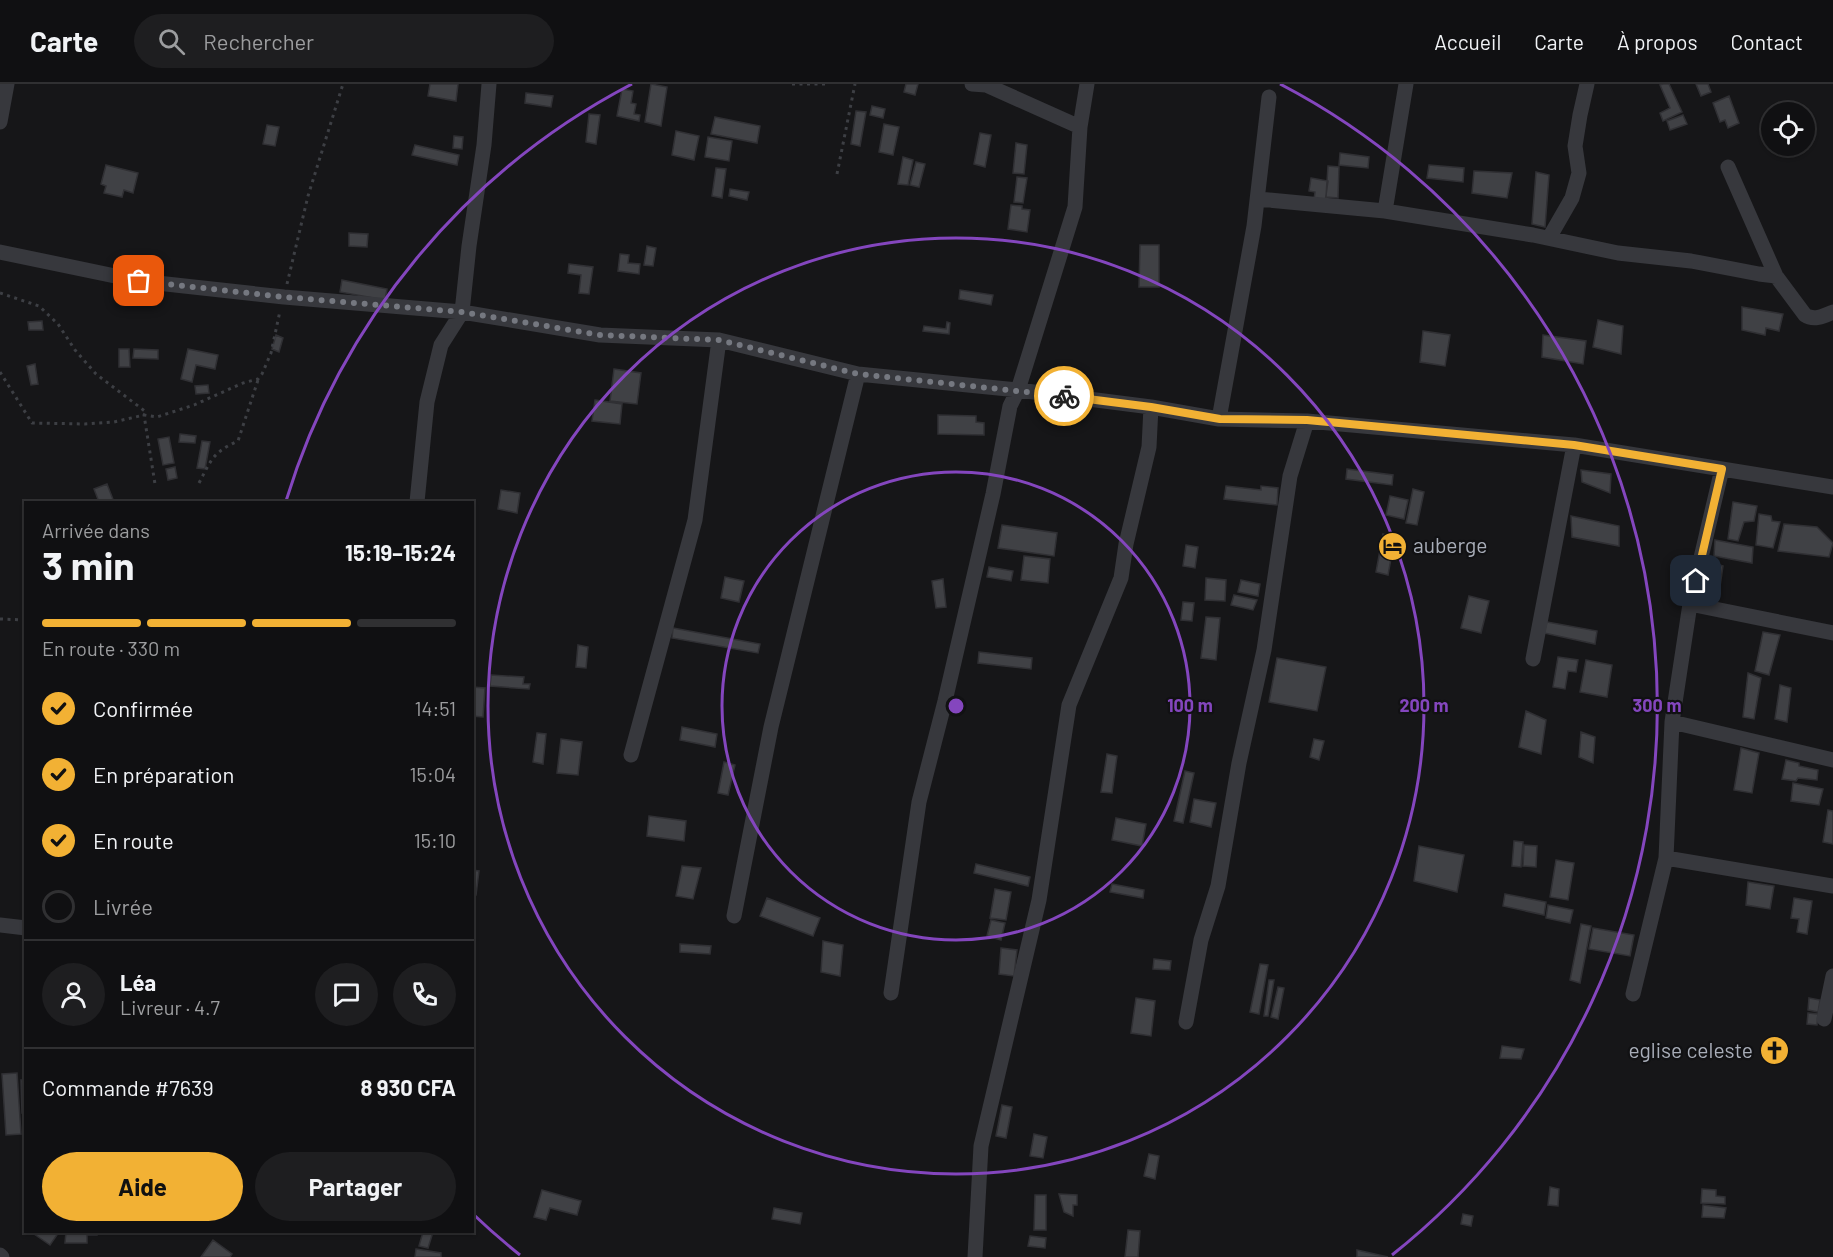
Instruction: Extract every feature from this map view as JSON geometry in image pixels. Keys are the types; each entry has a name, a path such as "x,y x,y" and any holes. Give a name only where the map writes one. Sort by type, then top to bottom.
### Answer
{"street":[{"path":"0,122 7,84"},
{"path":"417,501 427,402 441,345 462,312 484,145 489,84"},
{"path":"972,84 986,86 1080,127"},
{"path":"891,993 918,802 953,667 993,494 1010,406 1018,390 1075,207 1080,127 1087,84"},
{"path":"1385,211 1406,84"},
{"path":"1549,238 1572,198 1579,173 1575,146 1587,84"},
{"path":"1220,419 1254,226 1269,97"},
{"path":"1728,166 1776,276 1805,315 1814,318 1833,312"},
{"path":"1258,199 1385,211 1549,238 1618,253 1691,261 1776,276"},
{"path":"0,252 139,281 284,297 462,312 600,335 719,340 858,374 1018,390 1151,407 1220,419 1307,420 1574,445 1833,487"},
{"path":"631,754 695,520 719,340"},
{"path":"734,916 771,726 858,374"},
{"path":"975,1257 981,1146 1039,900 1069,705 1121,578 1126,544 1149,447 1151,407"},
{"path":"1186,1022 1201,940 1218,886 1239,763 1264,650 1290,476 1307,420"},
{"path":"1533,659 1574,445"},
{"path":"1633,994 1666,858 1672,722 1690,604 1722,469"},
{"path":"1690,604 1833,633"},
{"path":"1672,722 1833,760"},
{"path":"1666,858 1833,886"},
{"path":"0,925 24,928"},
{"path":"1824,1019 1833,976"}],"path":[{"path":"199,483 212,457 224,447 238,441 244,417 270,353 308,196 343,84"},
{"path":"792,84 826,84"},
{"path":"837,174 855,84"},
{"path":"0,293 39,306 58,324 75,350 96,374 146,412 144,414 155,484"},
{"path":"0,372 32,423 65,424 114,422 144,414 157,417 258,379"},
{"path":"0,619 24,620"}],"building":[{"path":"430,84 458,84 456,101 428,96"},
{"path":"651,84 667,87 661,126 645,122"},
{"path":"906,84 918,84 915,95 904,92"},
{"path":"1669,84 1682,112 1663,121 1660,113 1670,108 1660,85"},
{"path":"1696,84 1708,84 1711,92 1701,96"},
{"path":"622,89 633,91 631,103 636,104 634,114 640,115 639,121 617,116"},
{"path":"526,93 553,96 551,107 525,103"},
{"path":"1729,96 1739,123 1728,128 1725,120 1720,122 1713,103"},
{"path":"872,106 885,109 883,118 870,115"},
{"path":"856,111 866,112 860,146 851,144"},
{"path":"589,114 600,115 596,144 586,142"},
{"path":"1683,115 1687,124 1670,130 1667,121"},
{"path":"715,117 760,126 757,143 711,134"},
{"path":"884,124 899,127 893,155 879,152"},
{"path":"267,125 279,127 275,146 263,144"},
{"path":"676,131 699,136 694,160 672,155"},
{"path":"980,133 991,135 985,167 974,164"},
{"path":"454,136 463,137 462,149 453,148"},
{"path":"708,137 732,141 729,161 705,157"},
{"path":"1016,143 1027,145 1024,174 1013,173"},
{"path":"415,145 459,155 457,165 412,155"},
{"path":"1340,153 1369,157 1368,168 1339,165"},
{"path":"903,157 913,160 908,185 898,184"},
{"path":"916,162 925,164 919,187 910,185"},
{"path":"106,165 138,173 133,193 124,190 122,197 104,193 106,186 101,184"},
{"path":"1429,165 1464,168 1463,182 1427,178"},
{"path":"1328,166 1339,167 1338,198 1326,197"},
{"path":"716,168 726,169 722,198 712,196"},
{"path":"1474,171 1512,173 1507,198 1472,193"},
{"path":"1536,172 1549,175 1545,227 1532,224"},
{"path":"1017,177 1027,178 1023,203 1014,202"},
{"path":"1311,178 1328,181 1325,202 1314,200 1315,192 1309,191"},
{"path":"730,189 749,192 747,200 729,196"},
{"path":"1011,205 1022,206 1022,209 1030,210 1027,232 1008,229"},
{"path":"349,233 368,234 367,247 349,246"},
{"path":"1140,245 1159,245 1159,287 1139,287"},
{"path":"647,246 656,248 653,266 644,265"},
{"path":"620,254 629,255 628,263 640,264 639,274 618,271"},
{"path":"569,264 593,267 589,294 579,293 581,275 568,273"},
{"path":"342,280 387,289 385,300 340,292"},
{"path":"960,290 993,295 991,305 959,299"},
{"path":"1742,307 1783,314 1779,331 1766,328 1765,335 1742,330"},
{"path":"1598,320 1623,326 1621,354 1593,347"},
{"path":"42,321 43,330 29,330 28,322"},
{"path":"947,322 950,323 949,334 923,331 924,326 946,329"},
{"path":"1423,331 1450,335 1445,366 1420,362"},
{"path":"276,335 283,338 279,352 272,349"},
{"path":"1543,335 1586,341 1583,364 1542,357"},
{"path":"119,349 129,349 130,367 119,367"},
{"path":"134,349 158,350 158,359 133,358"},
{"path":"188,349 218,355 215,369 196,365 192,382 181,379"},
{"path":"35,364 38,384 31,385 27,366"},
{"path":"614,369 641,373 637,404 610,401"},
{"path":"208,385 209,393 196,394 195,386"},
{"path":"595,400 622,404 620,424 592,421"},
{"path":"938,415 976,416 976,422 984,423 984,435 938,434"},
{"path":"180,434 196,436 195,443 179,442"},
{"path":"169,437 174,463 163,465 158,439"},
{"path":"202,441 210,442 205,469 197,468"},
{"path":"175,467 177,478 168,480 166,469"},
{"path":"1347,469 1393,475 1392,485 1346,479"},
{"path":"1581,470 1611,474 1610,493 1582,482"},
{"path":"107,484 114,501 99,501 94,489"},
{"path":"1226,486 1261,490 1261,486 1278,488 1277,505 1224,499"},
{"path":"1413,489 1424,492 1417,525 1406,523"},
{"path":"501,490 520,493 517,513 498,509"},
{"path":"1390,496 1408,500 1404,519 1386,515"},
{"path":"1733,502 1757,506 1754,521 1744,522 1738,541 1728,539"},
{"path":"1759,514 1771,516 1772,521 1780,522 1773,548 1756,545"},
{"path":"1571,516 1619,526 1619,546 1572,537"},
{"path":"1784,524 1817,527 1833,543 1829,557 1778,551"},
{"path":"1002,525 1057,533 1054,556 998,548"},
{"path":"1383,534 1395,537 1388,575 1376,572"},
{"path":"1715,540 1753,547 1752,563 1714,556"},
{"path":"1186,545 1198,547 1195,568 1183,566"},
{"path":"1024,556 1050,559 1048,583 1021,580"},
{"path":"1711,562 1723,566 1718,600 1705,596"},
{"path":"989,567 1013,571 1011,581 987,577"},
{"path":"725,577 744,581 739,602 721,598"},
{"path":"1206,578 1226,580 1225,601 1205,600"},
{"path":"943,579 946,607 936,608 932,581"},
{"path":"1241,580 1260,584 1258,596 1238,592"},
{"path":"1234,595 1257,600 1253,610 1231,605"},
{"path":"1469,596 1489,601 1481,633 1461,628"},
{"path":"1183,602 1194,603 1192,621 1181,620"},
{"path":"1206,617 1220,618 1216,660 1201,658"},
{"path":"1547,622 1597,631 1595,644 1544,633"},
{"path":"673,628 760,644 758,653 672,638"},
{"path":"1763,632 1780,635 1769,675 1755,671"},
{"path":"578,645 588,647 586,668 576,667"},
{"path":"979,652 1032,658 1031,669 978,663"},
{"path":"1558,657 1578,660 1576,672 1568,671 1565,689 1553,687"},
{"path":"1277,658 1326,667 1317,711 1269,702"},
{"path":"1586,660 1612,665 1607,697 1580,692"},
{"path":"1748,673 1761,678 1754,719 1743,717"},
{"path":"491,675 524,677 523,684 530,684 529,689 490,686"},
{"path":"1780,685 1791,688 1787,722 1775,719"},
{"path":"474,687 485,688 483,717 474,716"},
{"path":"1526,711 1546,720 1541,754 1519,747"},
{"path":"682,727 717,734 715,747 680,740"},
{"path":"1581,732 1595,737 1593,763 1579,757"},
{"path":"537,733 546,734 543,764 533,762"},
{"path":"561,739 582,742 578,775 557,773"},
{"path":"1314,739 1324,741 1319,760 1310,757"},
{"path":"1741,748 1759,753 1752,793 1734,790"},
{"path":"1107,754 1117,756 1112,793 1101,792"},
{"path":"1786,760 1799,763 1799,766 1818,770 1817,780 1782,779"},
{"path":"724,762 735,765 728,795 718,793"},
{"path":"1185,771 1194,773 1183,823 1174,821"},
{"path":"1793,783 1823,789 1819,805 1791,801"},
{"path":"1194,799 1216,803 1211,827 1190,822"},
{"path":"1828,810 1833,811 1833,844 1823,842"},
{"path":"649,816 686,821 684,841 647,836"},
{"path":"1116,818 1146,824 1142,846 1112,840"},
{"path":"1514,841 1523,842 1521,867 1512,866"},
{"path":"1524,845 1537,846 1536,867 1523,866"},
{"path":"1419,846 1464,855 1457,892 1414,881"},
{"path":"1556,860 1574,863 1568,900 1550,897"},
{"path":"976,864 1030,877 1028,886 974,873"},
{"path":"682,866 701,868 693,899 676,896"},
{"path":"474,870 479,871 476,895 474,895"},
{"path":"1748,882 1774,886 1770,909 1746,905"},
{"path":"1112,884 1144,890 1143,898 1110,892"},
{"path":"995,889 1011,892 1006,920 990,918"},
{"path":"1505,894 1546,902 1544,915 1503,906"},
{"path":"767,898 820,918 813,936 760,916"},
{"path":"1794,898 1812,901 1807,934 1797,932 1799,919 1791,918"},
{"path":"1548,905 1573,910 1570,923 1546,918"},
{"path":"991,920 1005,923 1001,940 987,936"},
{"path":"1581,924 1591,926 1580,983 1570,980"},
{"path":"1593,928 1634,935 1630,956 1589,949"},
{"path":"823,941 843,945 840,976 821,972"},
{"path":"680,944 711,946 710,954 680,952"},
{"path":"1001,948 1017,950 1014,976 999,974"},
{"path":"1154,959 1171,961 1170,970 1153,969"},
{"path":"1260,964 1268,965 1259,1014 1250,1012"},
{"path":"1269,980 1274,980 1268,1016 1264,1016"},
{"path":"1278,987 1284,988 1278,1019 1271,1017"},
{"path":"1136,998 1155,1001 1151,1036 1131,1033"},
{"path":"1809,998 1820,1000 1818,1012 1808,1010"},
{"path":"1808,1013 1818,1014 1817,1025 1807,1024"},
{"path":"1502,1046 1524,1049 1521,1059 1500,1058"},
{"path":"17,1073 21,1134 6,1135 2,1074"},
{"path":"21,1080 24,1080 24,1113 22,1113"},
{"path":"1002,1105 1012,1107 1006,1138 996,1136"},
{"path":"1034,1134 1047,1137 1043,1158 1030,1156"},
{"path":"1149,1154 1159,1156 1155,1179 1144,1176"},
{"path":"1550,1187 1559,1189 1558,1206 1548,1205"},
{"path":"1702,1189 1716,1190 1716,1196 1725,1197 1725,1204 1701,1203"},
{"path":"542,1190 581,1201 577,1215 550,1208 546,1220 534,1217"},
{"path":"1059,1194 1077,1195 1077,1205 1073,1205 1073,1216 1064,1212"},
{"path":"1035,1195 1046,1195 1046,1230 1034,1230"},
{"path":"1703,1205 1726,1208 1724,1218 1702,1217"},
{"path":"774,1208 802,1213 800,1224 772,1219"},
{"path":"1463,1214 1473,1216 1471,1226 1461,1224"},
{"path":"1128,1230 1140,1231 1138,1257 1125,1257"},
{"path":"35,1233 58,1233 50,1245"},
{"path":"66,1233 97,1233 97,1235 87,1235 87,1243 65,1243"},
{"path":"423,1233 433,1233 428,1248 419,1246"},
{"path":"1030,1236 1046,1238 1045,1248 1028,1246"},
{"path":"213,1240 232,1254 230,1257 201,1257"},
{"path":"416,1249 441,1253 441,1257 415,1257"},
{"path":"1357,1250 1388,1257 1357,1257"}],"way so far":[{"path":"139,281 284,297 462,312 600,335 719,340 858,374 1064,396"}],"place":[{"name":"auberge","path":"1392,546"},
{"name":"eglise celeste","path":"1774,1051"}],"route":[{"path":"1064,396 1151,407 1220,419 1307,420 1574,445 1722,469 1696,581"}]}
